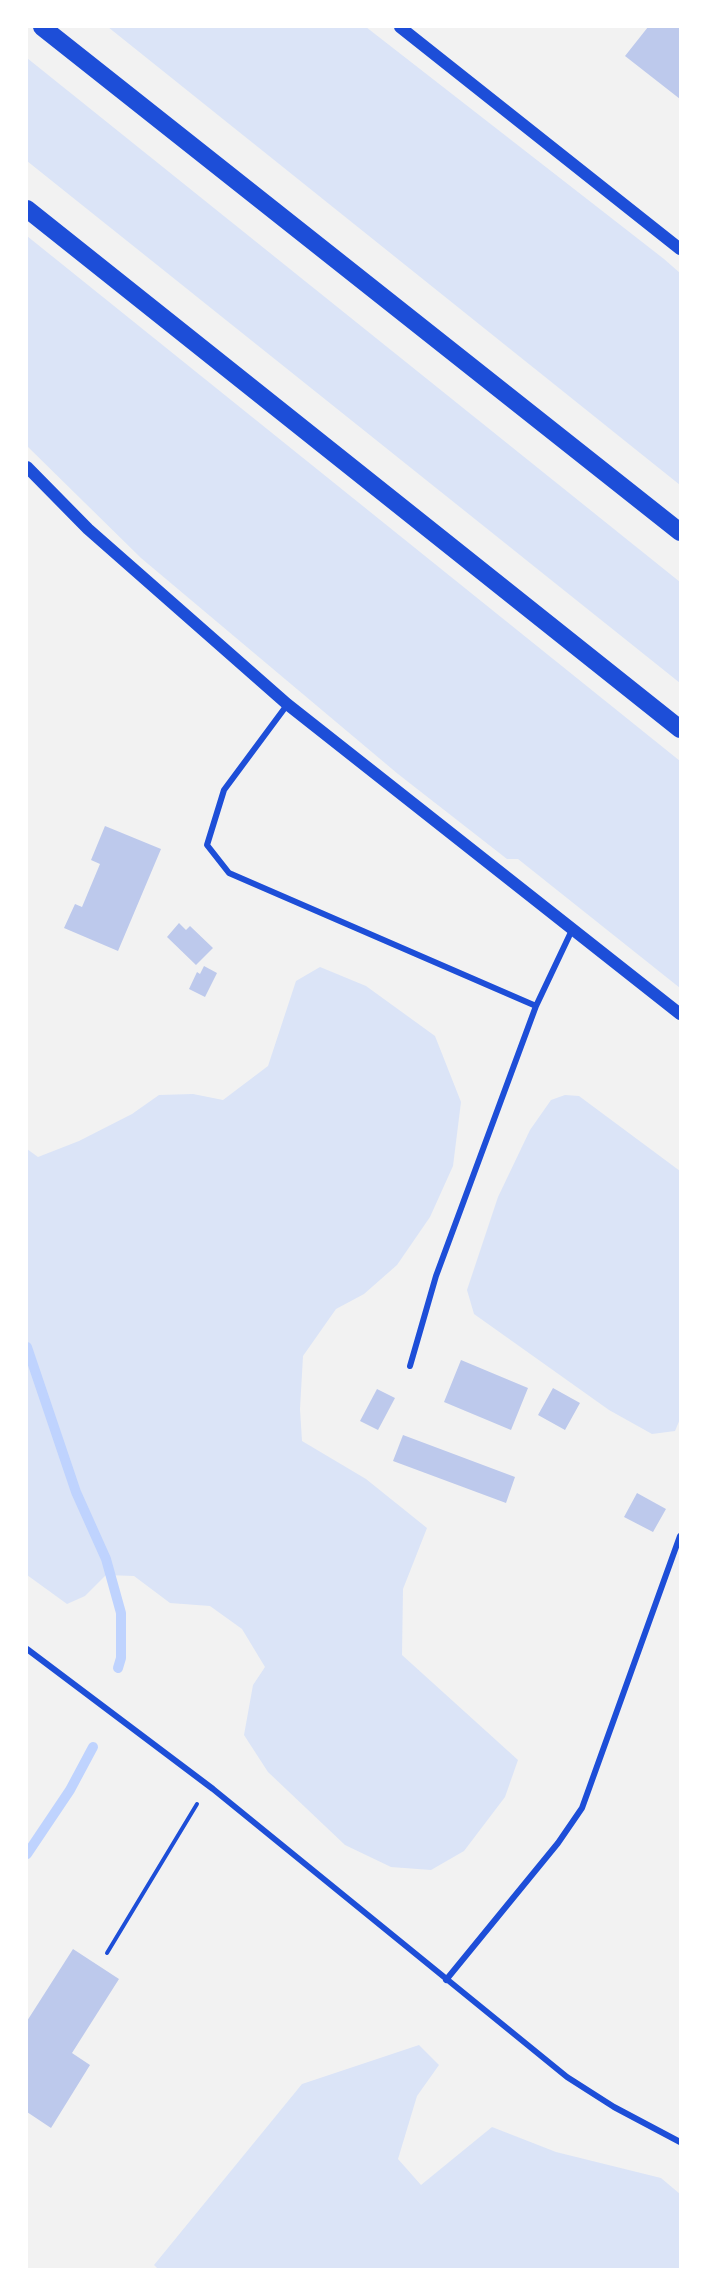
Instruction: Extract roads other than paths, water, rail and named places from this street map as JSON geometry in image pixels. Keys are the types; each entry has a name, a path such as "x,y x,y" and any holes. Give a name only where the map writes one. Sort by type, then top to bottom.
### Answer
{"highway":[{"path":"42,27 680,532"},
{"path":"27,208 680,729"}],"main road":[{"path":"400,27 680,249"},
{"path":"27,467 88,529 287,705 680,1014"}],"street":[{"path":"287,705 224,790 207,845 229,873 536,1006"},
{"path":"410,1366 436,1276 536,1006 572,930"},
{"path":"446,1980 558,1843 582,1808 680,1536"},
{"path":"27,1649 213,1789 567,2077 614,2107 680,2142"}],"waterway":[{"path":"27,1347 76,1492 106,1559 121,1613 121,1658 118,1668"},
{"path":"27,1854 70,1790 93,1747"}]}
